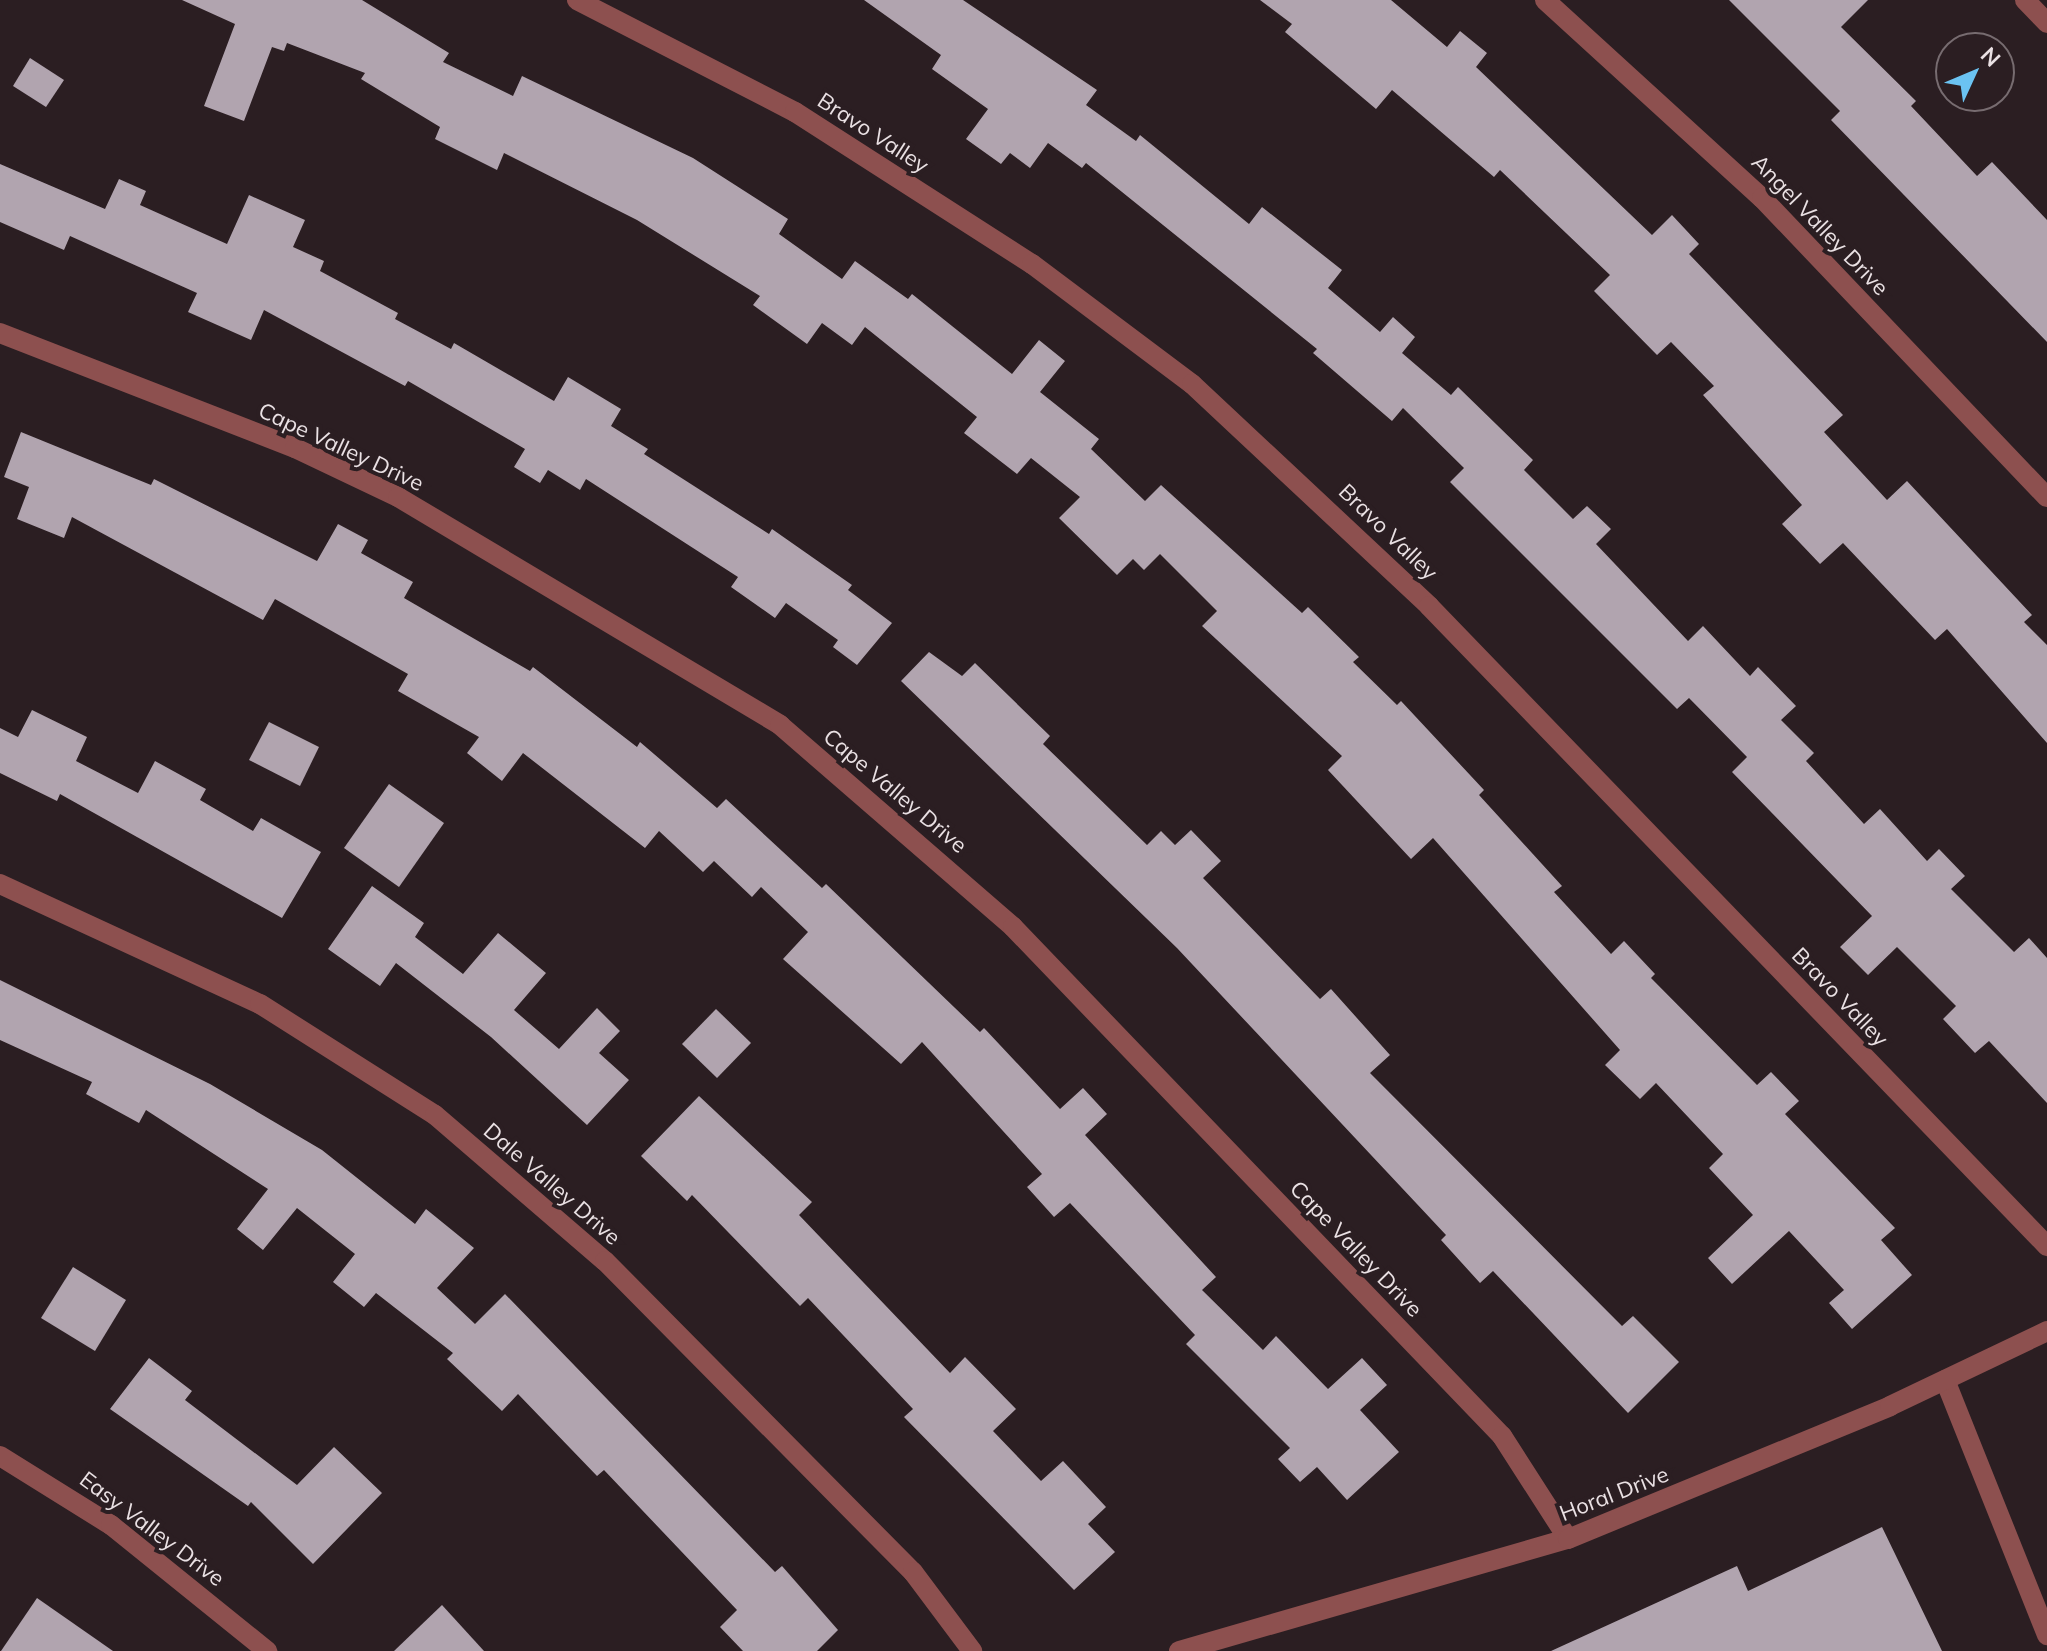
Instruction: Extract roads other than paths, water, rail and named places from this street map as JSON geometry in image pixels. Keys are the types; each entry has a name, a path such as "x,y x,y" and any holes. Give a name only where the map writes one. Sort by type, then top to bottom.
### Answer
{"street":[{"name":"Bravo Valley","path":"577,0 795,112 1032,264 1192,384 1429,606 2047,1246"},
{"name":"Angel Valley Drive","path":"1545,0 1762,198 2047,497"},
{"path":"2025,0 2047,23"},
{"name":"Cape Valley Drive","path":"0,333 295,448 398,497 780,725 1013,927 1502,1436 1568,1539"},
{"name":"Dale Valley Drive","path":"0,884 260,1004 435,1115 605,1261 913,1572 972,1651"},
{"name":"Horal Drive","path":"1185,1650 1568,1539 1945,1380 2047,1331"},
{"path":"1945,1380 2047,1635"},
{"name":"Easy Valley Drive","path":"0,1456 111,1525 267,1651"}]}
